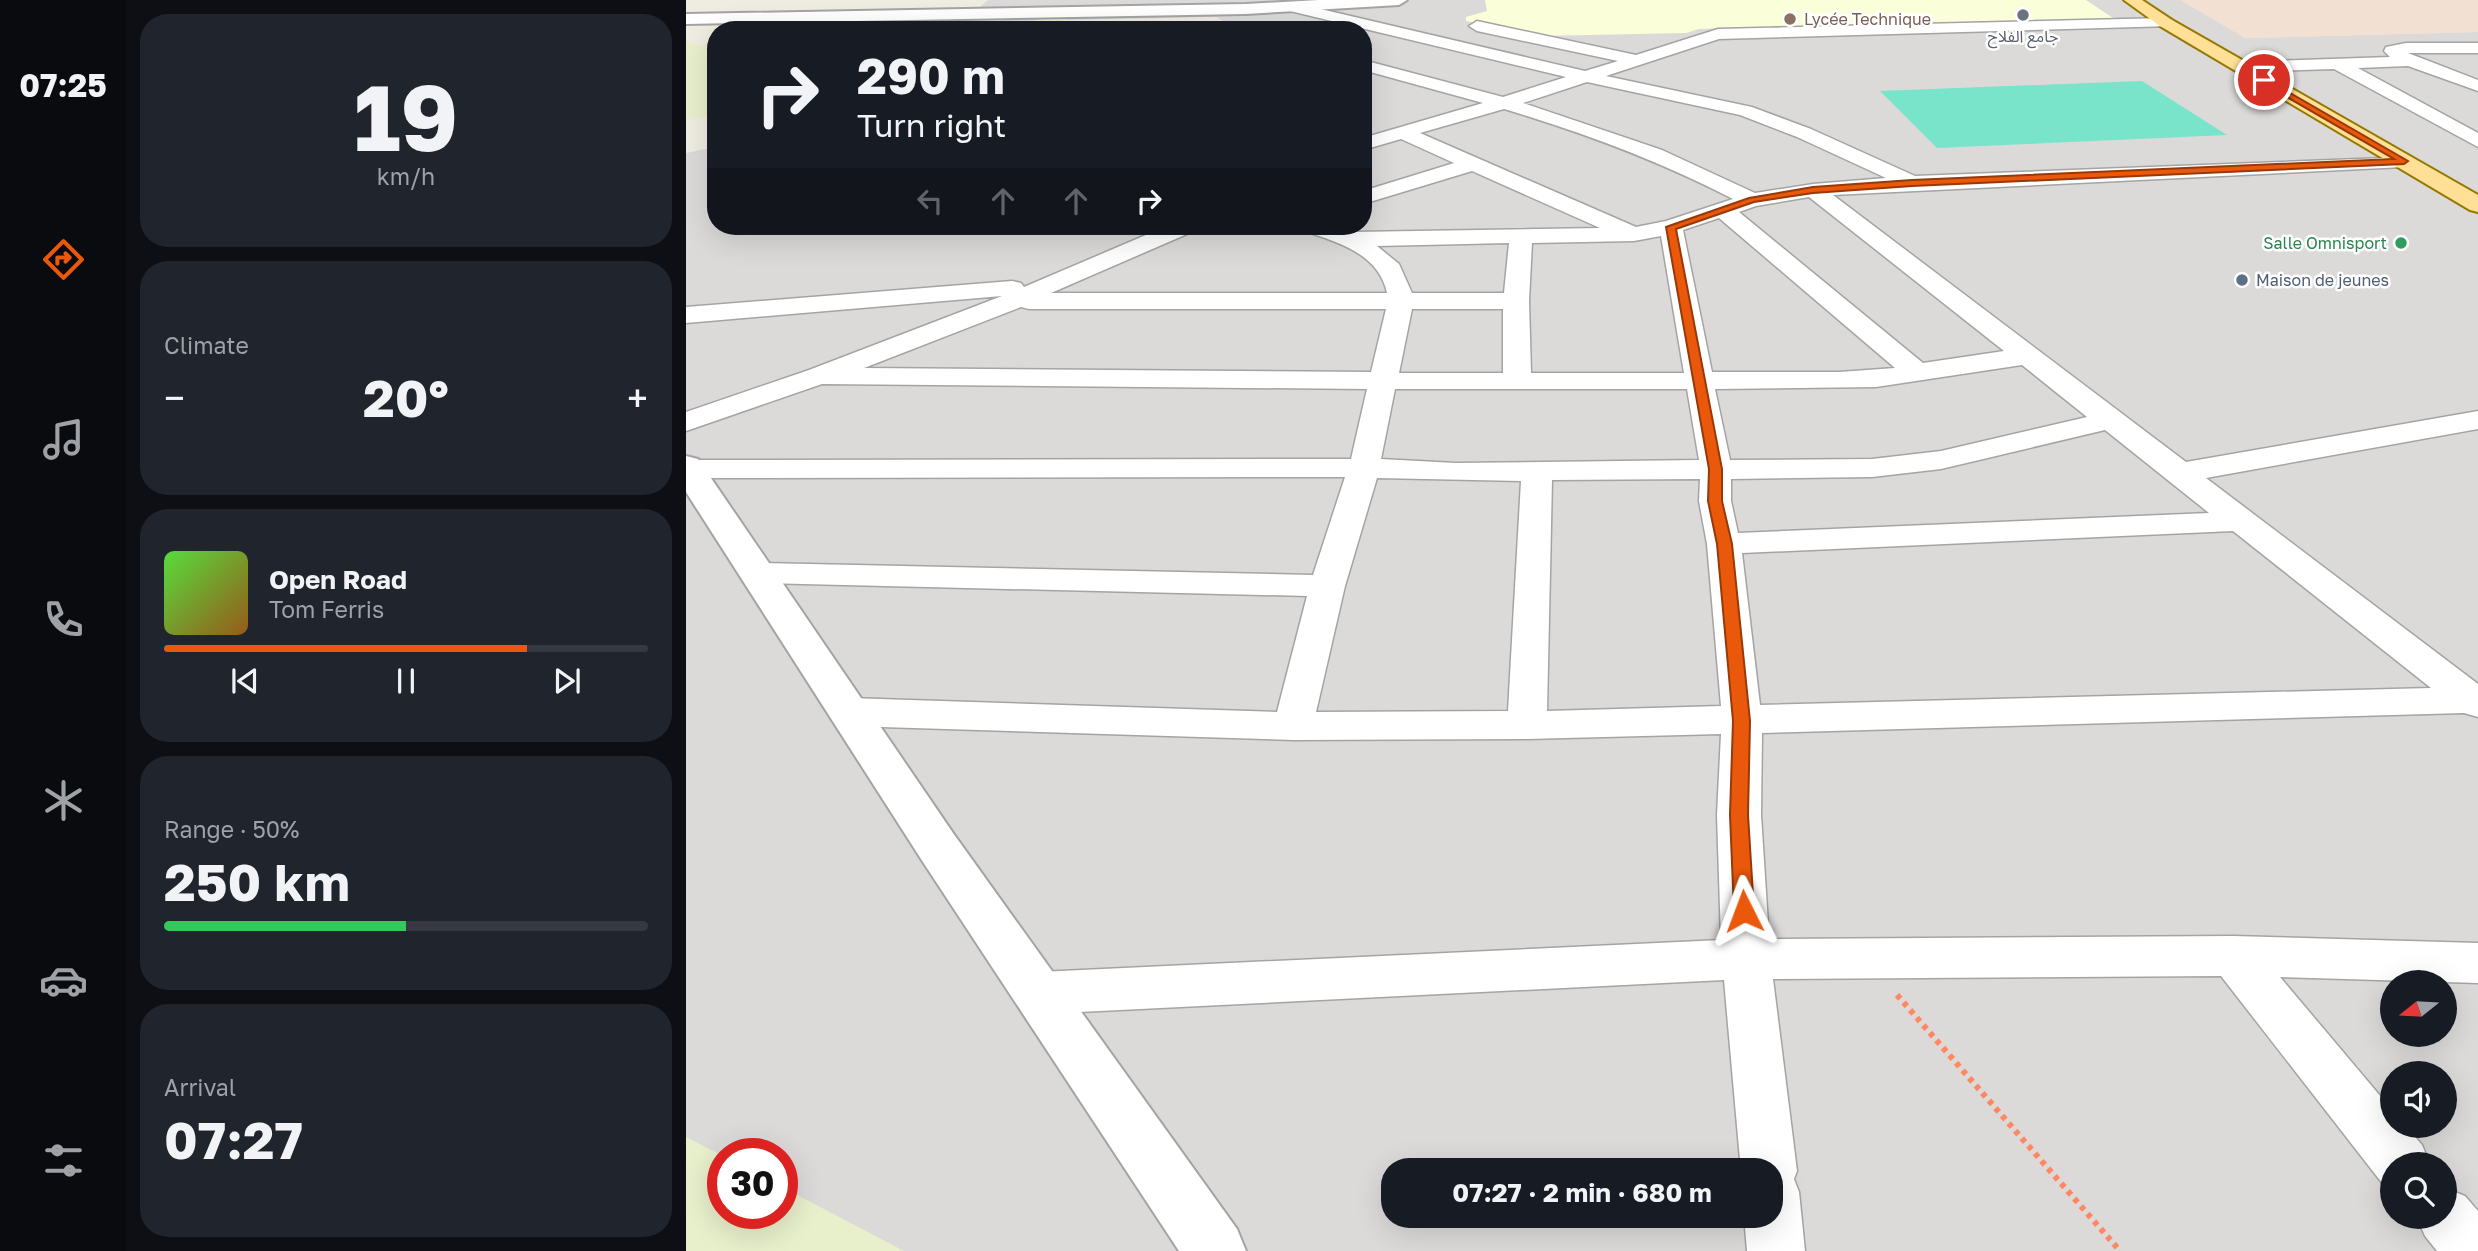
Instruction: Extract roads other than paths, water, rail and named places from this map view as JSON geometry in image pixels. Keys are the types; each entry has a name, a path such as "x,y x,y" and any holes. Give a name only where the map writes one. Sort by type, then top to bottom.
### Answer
{"main road":[{"path":"2132,0 2166,23 2478,205"}],"street":[{"path":"686,19 1294,8 1399,0"},
{"path":"1294,8 1348,21"},
{"path":"1478,10 1462,19 1635,60"},
{"path":"1372,36 1398,33 1437,23"},
{"path":"1372,141 1504,103 1706,37 1735,33 2166,23"},
{"path":"1372,27 1745,111 1804,133 1912,183"},
{"path":"1375,86 1465,48"},
{"path":"2474,94 2392,54 2392,50 2478,48"},
{"path":"2241,66 2410,61"},
{"path":"2339,64 2478,141"},
{"path":"1372,66 1412,69 1654,153 1752,200"},
{"path":"2404,102 2441,100"},
{"path":"1745,111 1785,145"},
{"path":"1372,129 1475,163 1653,231"},
{"path":"1352,239 1653,231 1752,200 1821,183 1912,183 2404,161"},
{"path":"1372,195 1475,163"},
{"path":"1821,183 2026,356 2475,702"},
{"path":"1723,210 1918,373"},
{"path":"1653,231 1700,381 1716,469 1715,501 1724,544 1742,721 1739,815 1746,959 1768,1158"},
{"path":"686,422 819,376 1010,302 1165,235"},
{"path":"1293,726 1327,586 1364,468 1401,299 1394,272 1387,264 1352,239 1339,235"},
{"path":"1517,382 1517,300 1521,236"},
{"path":"686,315 1052,284"},
{"path":"1010,302 1517,300"},
{"path":"819,376 1517,382 1852,380 2026,356"},
{"path":"690,479 1364,468 1537,471 1872,468 1911,465 2111,420"},
{"path":"2179,473 2478,420"},
{"path":"1527,725 1537,471"},
{"path":"690,479 758,573 849,712 1215,1251"},
{"path":"1724,544 2242,521"},
{"path":"758,573 1327,586"},
{"path":"849,712 1293,726 1527,725 2475,702"},
{"path":"1039,993 1746,959 2233,956 2478,963"},
{"path":"2233,956 2392,1152"},
{"path":"1774,1228 1776,1251"},
{"path":"2456,1229 2474,1251"}],"place":[{"name":"جامع الفلاح","path":"2023,15"},
{"name":"Lycée Technique","path":"1790,19"},
{"name":"Salle Omnisport","path":"2401,243"},
{"name":"Maison de jeunes","path":"2242,280"}]}
